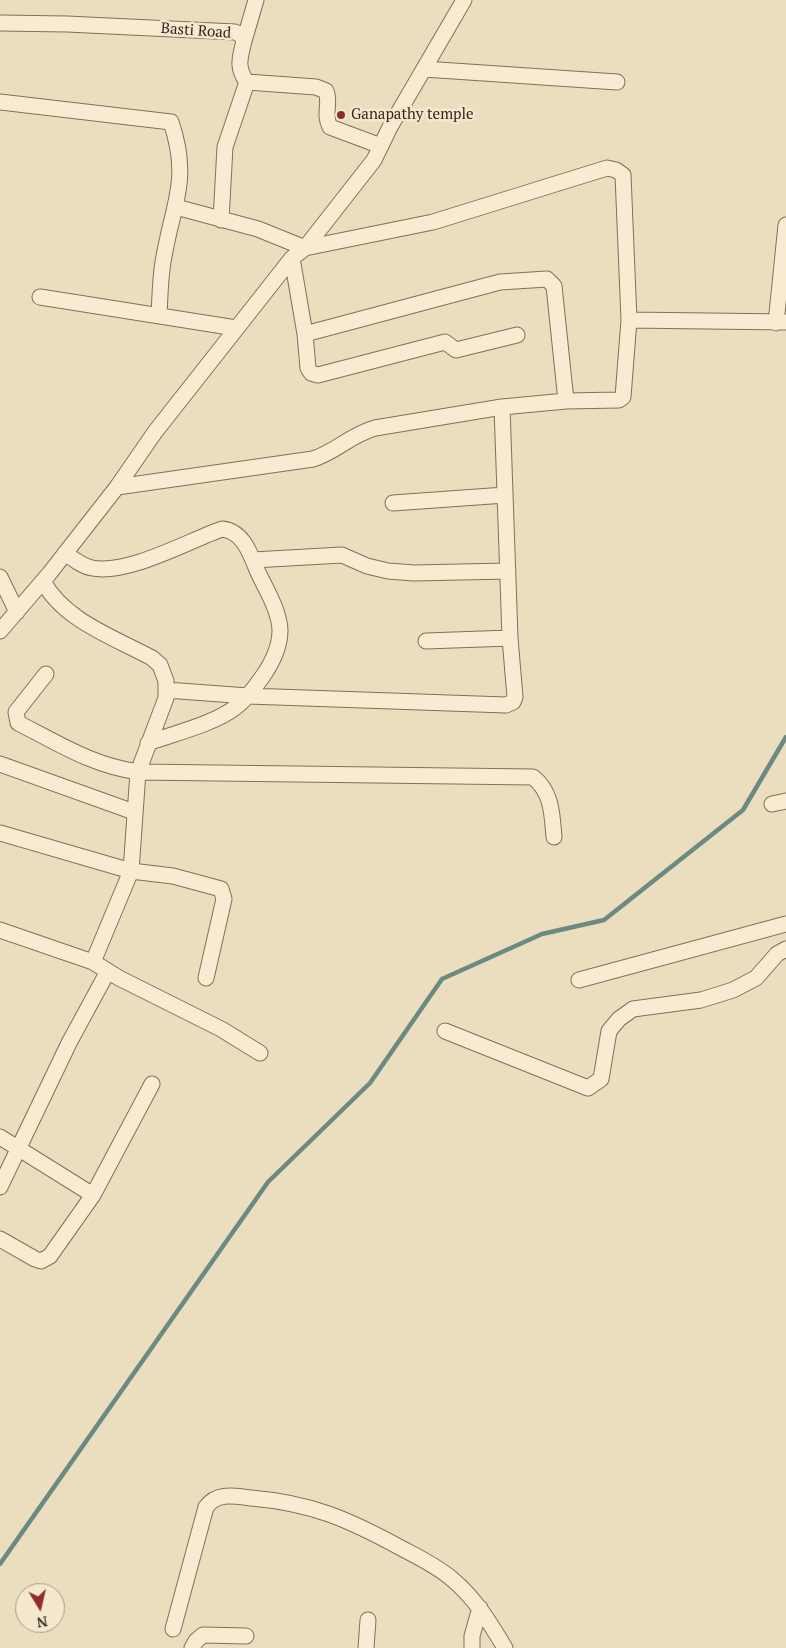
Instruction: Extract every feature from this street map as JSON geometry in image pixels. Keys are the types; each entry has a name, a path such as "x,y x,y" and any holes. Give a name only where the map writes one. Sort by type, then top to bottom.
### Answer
{"street":[{"path":"244,41 256,0"},
{"path":"0,631 65,553 117,486 155,432 236,328 292,258 305,248 374,160 464,0"},
{"name":"Basti Road","path":"0,23 67,24 236,32 241,35 244,41 239,62 241,74 247,82"},
{"path":"424,69 617,82"},
{"path":"220,220 225,147 247,82 316,87 326,91 329,98 325,114 330,127 381,146"},
{"path":"0,102 171,122 179,146 180,182 163,262 159,316"},
{"path":"117,486 301,461 321,456 360,432 502,407 566,402 616,401 623,397 629,320 623,175 616,170 607,168 433,222 305,248 258,229 220,220 176,206"},
{"path":"629,320 781,322 786,225"},
{"path":"292,258 305,334 308,368 311,372 318,375 445,342 456,350 517,335"},
{"path":"305,334 500,282 547,279 554,286 566,402"},
{"path":"40,297 236,328"},
{"path":"166,690 248,696 506,705 513,702 516,697 510,638 502,407"},
{"path":"393,503 505,495"},
{"path":"65,553 84,566 112,568 153,557 222,529 231,530 239,536 253,560 277,616 280,632 272,663 248,696 223,715 148,743"},
{"path":"253,560 342,555 367,566 388,571 414,573 508,570"},
{"path":"0,577 17,612"},
{"path":"43,581 50,596 70,614 152,658 160,665 166,681 161,718 148,743 138,772 130,871 93,962"},
{"path":"426,641 510,638"},
{"path":"46,674 16,712 18,724 85,759 114,768 138,772 533,777 543,785 548,795 552,808 554,837"},
{"path":"0,764 134,812"},
{"path":"0,833 130,871 173,876 221,889 224,899 206,978"},
{"path":"579,980 786,924"},
{"path":"0,930 93,962 194,1014 260,1053"},
{"path":"444,1031 588,1088 601,1078 609,1031 619,1019 634,1009 702,1000 733,990 756,978 777,954 786,949"},
{"path":"0,1187 69,1043 108,971"},
{"path":"0,1239 35,1259 45,1259 50,1256 93,1195 152,1084"},
{"path":"0,1137 93,1195"},
{"path":"173,1630 206,1507 211,1501 230,1496 293,1502 359,1525 436,1567 453,1580 480,1608 505,1648"},
{"path":"472,1648 472,1636 480,1608"},
{"path":"366,1648 368,1620"},
{"path":"192,1648 203,1635 246,1636"}],"waterway":[{"path":"0,1564 268,1182 370,1083 442,979 542,934 604,920 743,810 786,737"}],"place":[{"name":"Ganapathy temple","path":"341,115"}]}
